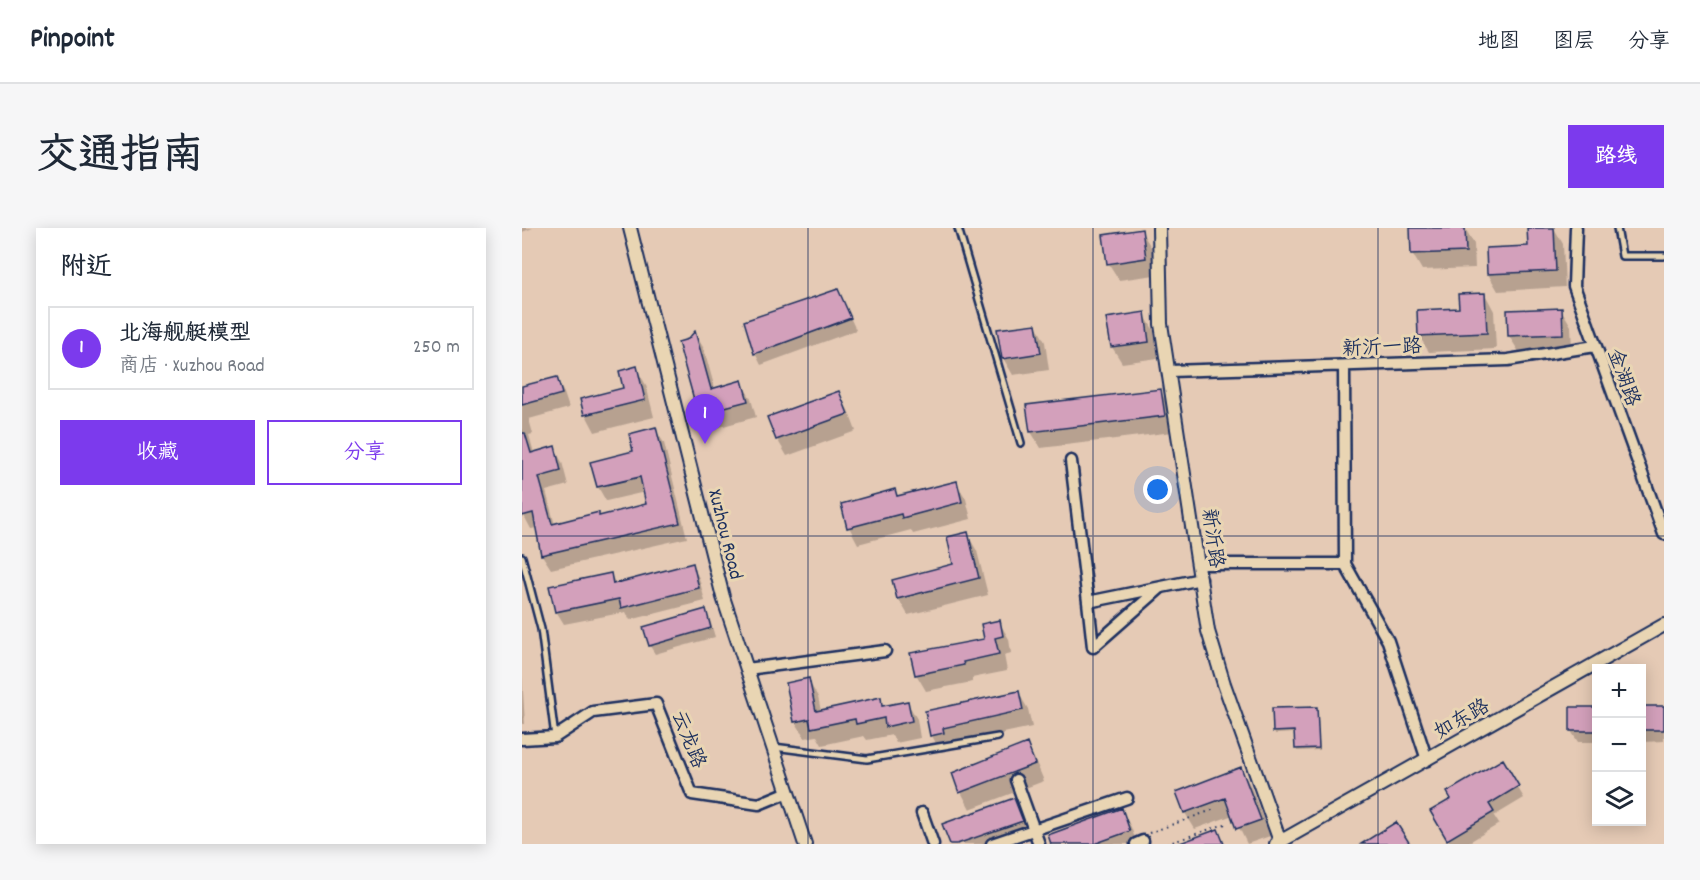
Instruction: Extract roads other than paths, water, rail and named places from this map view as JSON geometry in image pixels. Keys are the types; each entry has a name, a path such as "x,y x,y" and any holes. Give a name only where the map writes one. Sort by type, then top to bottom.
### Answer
{"street":[{"name":"Xuzhou Road","path":"630,228 723,597 805,844"},
{"name":"新沂路","path":"1160,228 1161,324 1208,631 1279,844"},
{"name":"金湖路","path":"1576,228 1574,286 1664,534"},
{"name":"新沂一路","path":"1170,371 1508,360 1595,346"},
{"path":"1344,366 1345,564 1388,641 1427,760"},
{"path":"1071,461 1093,647 1160,588"},
{"path":"1198,564 1345,564"},
{"path":"1088,602 1201,579"},
{"name":"如东路","path":"1279,844 1664,625"},
{"path":"747,669 885,651"},
{"name":"云龙路","path":"522,739 555,736 593,712 656,704 692,794 759,804 788,792"},
{"path":"1016,780 1039,844"},
{"path":"992,844 1127,798"},
{"path":"922,813 933,844"}],"lane":[{"path":"958,228 1021,443"},
{"path":"1617,228 1622,256 1664,256"},
{"path":"522,557 541,629 555,736"},
{"path":"773,747 867,759 998,737"}],"place":[{"name":"北海舰艇模型","path":"705,444"}]}
